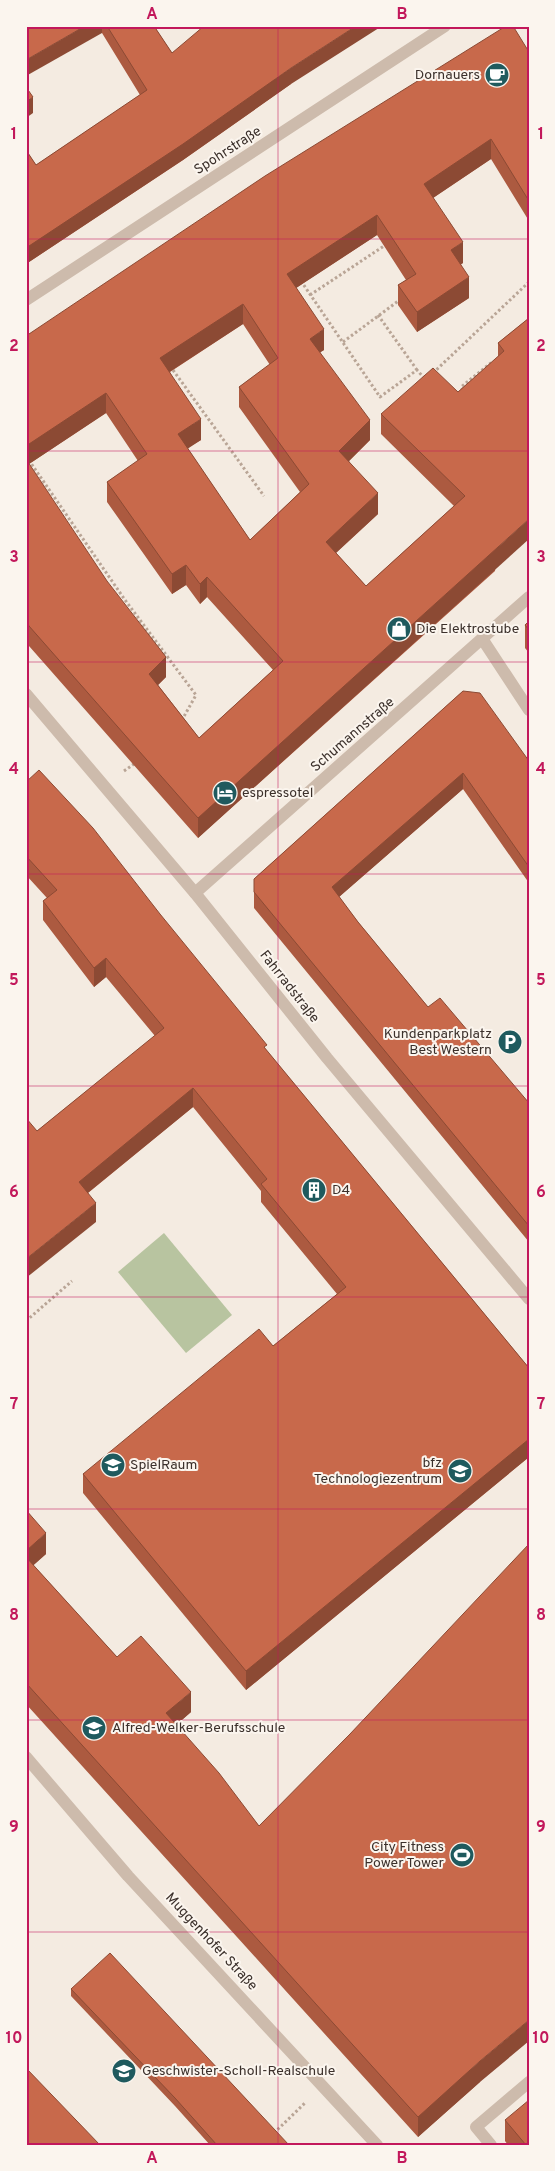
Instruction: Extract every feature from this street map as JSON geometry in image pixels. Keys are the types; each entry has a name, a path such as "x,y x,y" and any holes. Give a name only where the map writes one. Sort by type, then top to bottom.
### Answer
{"street":[{"name":"Spohrstraße","path":"26,300 445,26"},
{"name":"Schumannstraße","path":"195,893 529,598"},
{"path":"483,640 529,710"},
{"name":"Fahrradstraße","path":"26,694 195,893 327,1058 529,1299"},
{"name":"Muggenhofer Straße","path":"26,1757 128,1876 377,2145"},
{"path":"491,2145 476,2127 529,2082"}],"path":[{"path":"310,295 384,246"},
{"path":"300,279 380,397 417,370"},
{"path":"378,315 426,380 529,282"},
{"path":"343,342 406,295"},
{"path":"466,394 461,387 499,357"},
{"path":"173,370 264,496"},
{"path":"26,456 125,600 196,696 181,721"},
{"path":"26,1321 72,1281"},
{"path":"272,2135 322,2086"}],"green space":[{"path":"164,1233 232,1315 186,1353 118,1272"}],"building":[{"path":"26,26 85,26 26,60"},
{"path":"107,26 154,26 172,53 204,26 356,26 26,248 26,150 36,165 147,90"},
{"path":"506,26 513,26 529,52 529,201 491,139 424,184 463,242 451,250 469,277 417,312 398,285 416,274 377,215 287,274 324,329 310,339 370,420 339,451 378,493 326,542 366,586 465,496 381,414 433,368 458,392 504,351 498,343 529,318 529,519 198,818 29,626 26,620 26,459 107,581 166,657 149,674 199,738 283,661 207,577 200,584 186,565 172,574 107,482 147,454 106,393 26,446 26,336 265,176","holes":["243,304 278,358 239,387 309,484 250,540 178,434 201,419 160,358"]},
{"path":"26,87 33,97 26,102"},
{"path":"529,621 529,630 525,625"},
{"path":"463,691 480,693 529,761 529,867 463,773 332,887 358,922 428,1007 440,998 529,1103 529,1226 254,892 254,879"},
{"path":"39,770 93,828 160,914 267,1045 264,1047 529,1368 529,1439 246,1671 83,1474 259,1329 273,1346 346,1287 261,1184 267,1179 193,1088 79,1182 96,1203 26,1259 26,1118 37,1131 164,1028 106,958 94,968 43,901 57,890 26,856 26,782"},
{"path":"26,1510 46,1533 26,1551"},
{"path":"529,1544 529,2020 418,2117 26,1683 26,1557 117,1657 141,1636 191,1692 166,1713 219,1773 259,1826 350,1734"},
{"path":"110,1953 289,2145 217,2145 71,1989"},
{"path":"26,2068 100,2145 26,2145"},
{"path":"529,2100 529,2145 526,2145 505,2120"}],"place":[{"name":"Dornauers","path":"497,75"},
{"name":"Die Elektrostube","path":"399,629"},
{"name":"espressotel","path":"225,793"},
{"name":"Kundenparkplatz Best Western","path":"510,1042"},
{"name":"D4","path":"314,1190"},
{"name":"SpielRaum","path":"113,1465"},
{"name":"bfz Technologiezentrum","path":"460,1471"},
{"name":"Alfred-Welker-Berufsschule","path":"94,1728"},
{"name":"City Fitness Power Tower","path":"462,1855"},
{"name":"Geschwister-Scholl-Realschule","path":"124,2071"}]}
